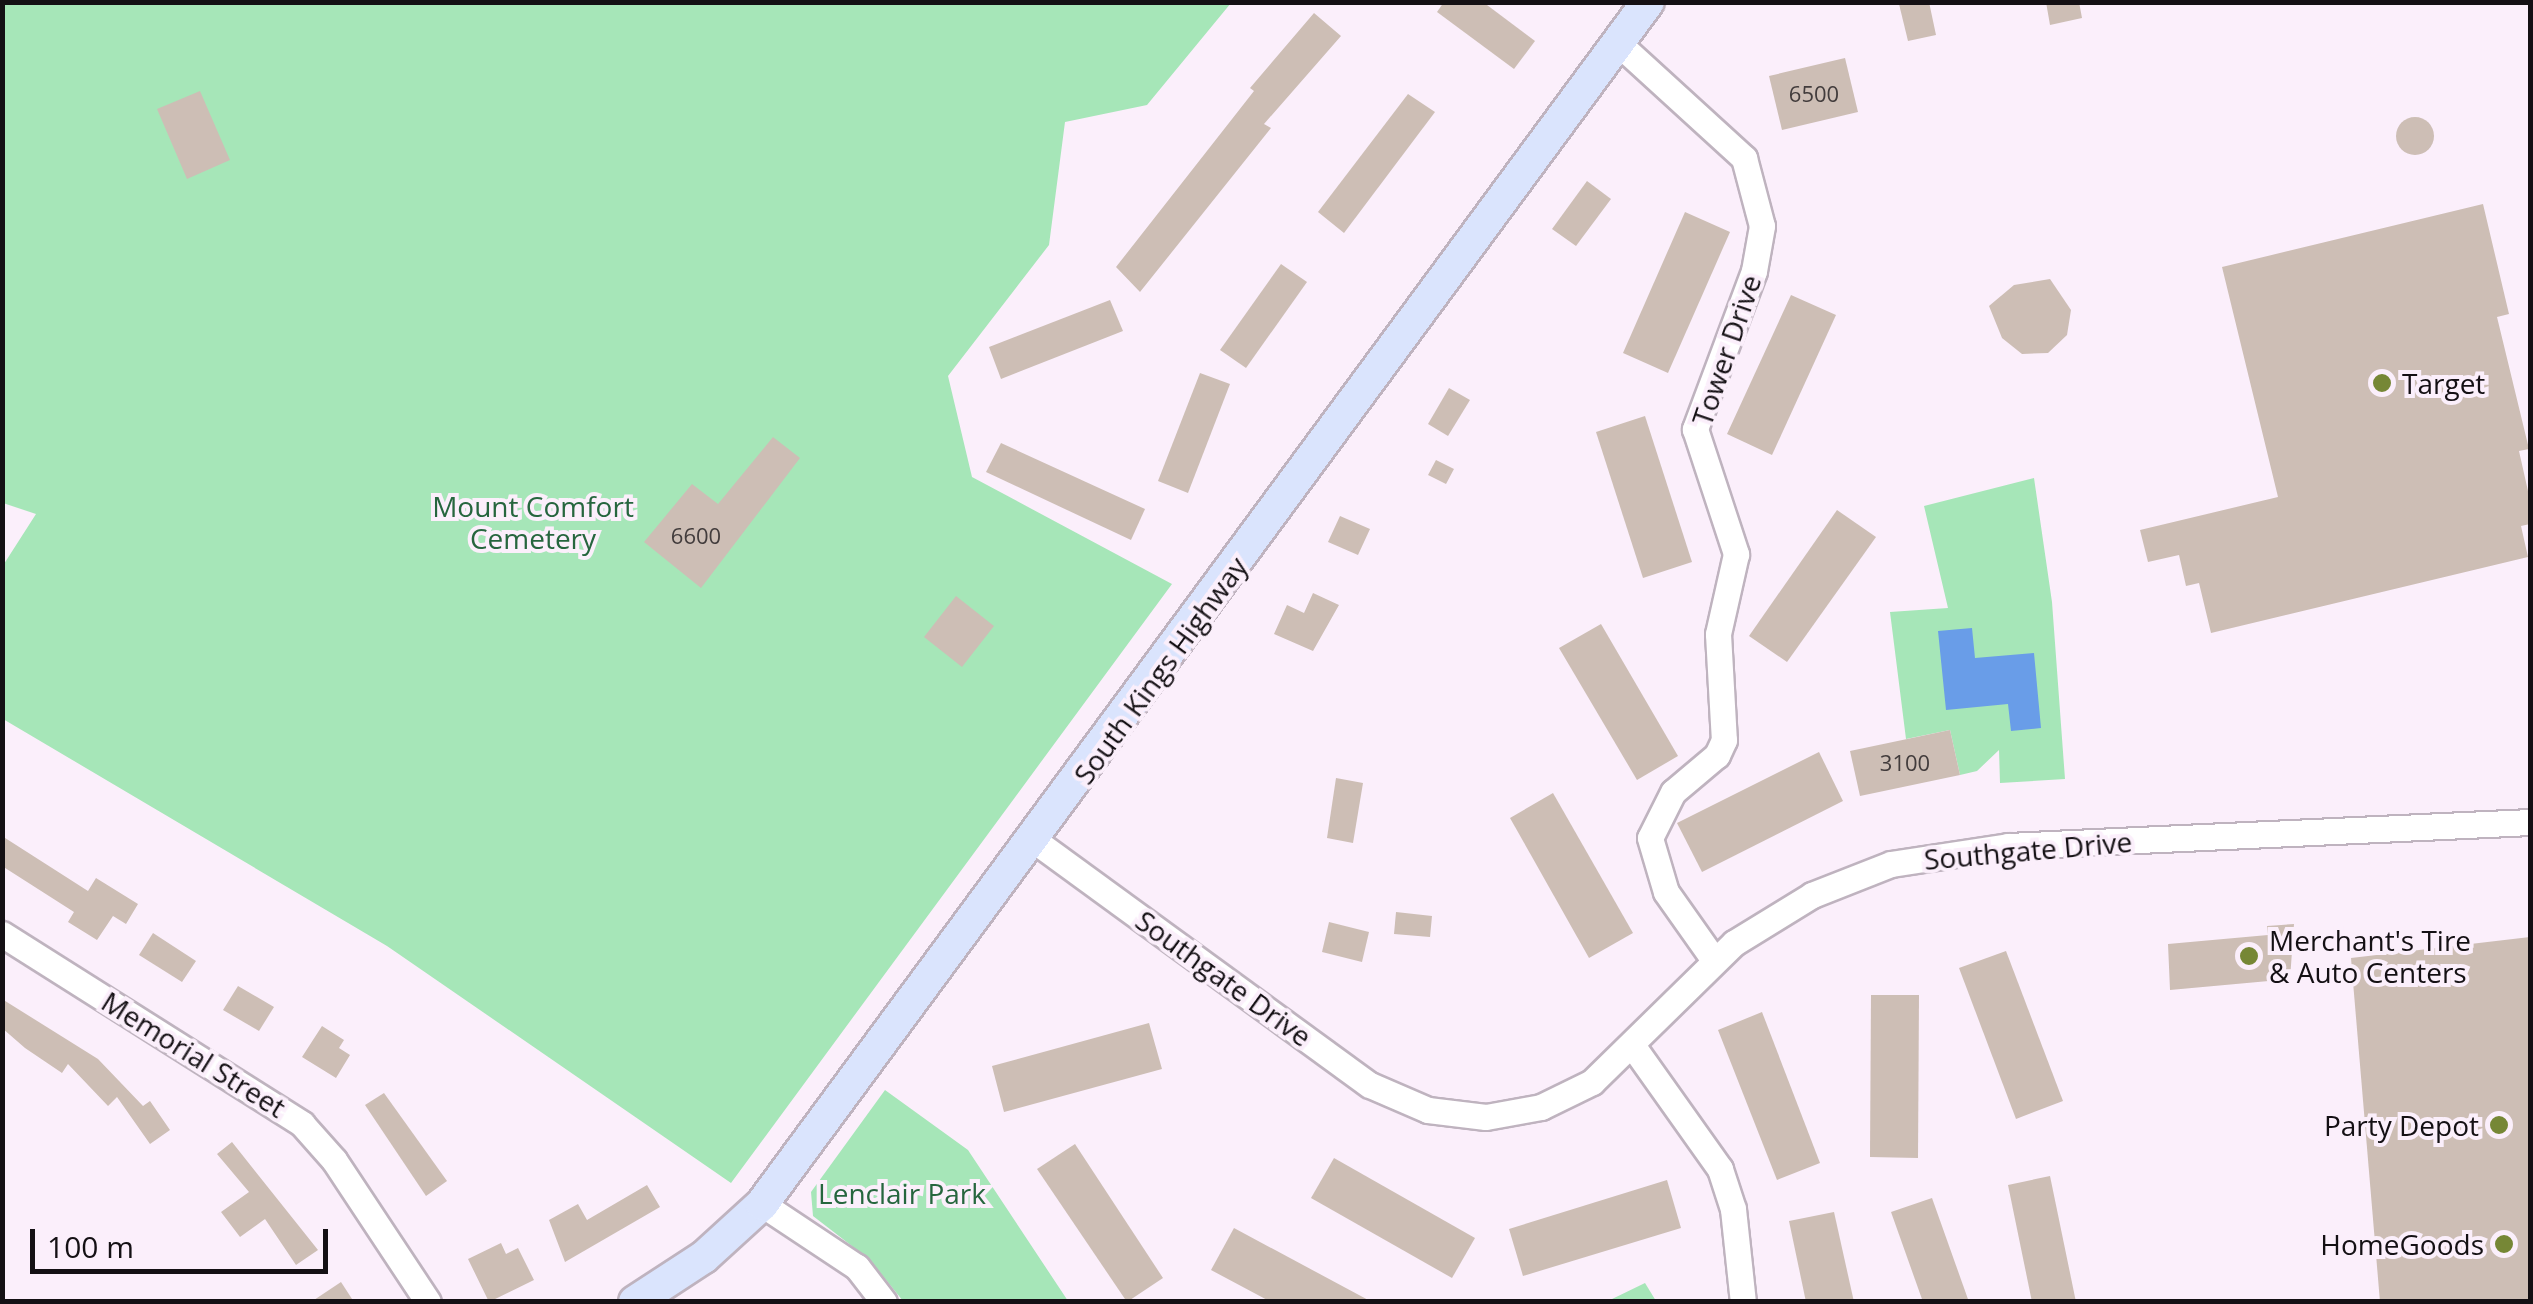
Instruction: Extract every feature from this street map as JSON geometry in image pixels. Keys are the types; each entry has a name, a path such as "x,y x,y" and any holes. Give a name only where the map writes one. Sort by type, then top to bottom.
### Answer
{"main road":[{"name":"South Kings Highway","path":"635,1302 704,1257 762,1204 1034,842 1648,2"}],"street":[{"name":"Tower Drive","path":"1618,43 1744,158 1762,226 1754,271 1694,429 1736,554 1718,634 1724,740 1717,755 1673,792 1650,838 1666,892 1714,960"},
{"name":"Southgate Drive","path":"1034,842 1370,1085 1428,1110 1486,1117 1541,1107 1592,1082 1714,960 1812,895 1929,855 2530,822"},
{"name":"Memorial Street","path":"2,934 302,1124 334,1160 428,1302"},
{"path":"1632,1046 1720,1169 1733,1209 1743,1302"},
{"path":"762,1204 856,1267 884,1302"}],"green space":[{"name":"Mount Comfort Cemetery","path":"3,3 1231,3 1147,105 1065,122 1049,245 948,376 972,477 1172,584 731,1183 387,946 3,719 2,567 36,514 3,503"},
{"path":"2034,478 2052,602 2065,779 2000,783 1999,750 1977,771 1960,775 1950,730 1906,739 1890,612 1948,608 1924,506"},
{"name":"Lenclair Park","path":"885,1090 968,1150 1068,1301 903,1301 870,1260 813,1216 811,1192"},
{"path":"1645,1283 1656,1301 1610,1300"}],"water":[{"path":"1972,628 1975,658 2034,653 2041,728 2011,731 2008,704 1946,710 1938,631"}],"building":[{"path":"1444,2 1483,2 1535,41 1514,69 1437,12"},
{"path":"1929,2 1936,35 1908,41 1899,4"},
{"path":"2046,2 2079,2 2082,18 2050,25"},
{"path":"1314,13 1341,36 1264,124 1271,128 1140,292 1116,267 1254,91 1250,88"},
{"path":"1845,58 1858,112 1782,130 1769,76"},
{"path":"200,91 230,160 187,179 157,109"},
{"path":"1408,94 1435,112 1344,233 1318,212"},
{"path":"2415,117 2429,122 2434,136 2429,150 2415,155 2401,150 2396,136 2401,122"},
{"path":"1587,181 1611,199 1576,246 1552,229"},
{"name":"Target","path":"2483,204 2509,314 2497,317 2529,449 2519,451 2530,500 2530,524 2521,526 2528,557 2211,633 2199,583 2186,586 2179,555 2148,562 2140,530 2278,497 2222,267"},
{"path":"1685,212 1730,232 1668,373 1623,353"},
{"path":"1281,264 1307,282 1246,368 1220,350"},
{"path":"2050,279 2071,310 2067,335 2048,353 2022,354 2002,338 1989,306 2014,285"},
{"path":"1791,295 1836,315 1772,455 1727,434"},
{"path":"1110,300 1123,331 1001,379 989,347"},
{"path":"1200,373 1230,384 1188,493 1158,481"},
{"path":"1449,388 1470,400 1448,436 1428,424"},
{"path":"1645,416 1692,562 1643,578 1596,432"},
{"path":"773,437 800,458 701,588 644,542 692,484 718,504"},
{"path":"1001,443 1145,509 1131,540 986,472"},
{"path":"1436,460 1454,469 1446,484 1428,475"},
{"path":"1837,510 1876,537 1787,662 1749,636"},
{"path":"1340,516 1370,529 1358,555 1328,542"},
{"path":"1313,593 1339,605 1313,651 1274,634 1287,605 1304,613"},
{"path":"956,596 994,626 962,667 924,637"},
{"path":"1601,624 1678,756 1637,780 1559,648"},
{"path":"1950,730 1960,775 1860,796 1850,751"},
{"path":"1819,752 1843,801 1702,872 1677,823"},
{"path":"1336,778 1363,783 1353,843 1327,838"},
{"path":"1553,793 1633,933 1589,958 1510,818"},
{"path":"2,836 88,891 96,878 138,904 126,924 113,916 97,940 68,922 74,912 2,866"},
{"path":"1396,912 1432,916 1430,937 1394,934"},
{"path":"1329,922 1369,932 1362,962 1322,952"},
{"path":"2294,924 2290,979 2170,990 2168,944 2268,935 2267,926"},
{"path":"153,933 196,961 182,982 139,955"},
{"path":"2530,937 2530,1302 2380,1302 2351,958"},
{"path":"2006,951 2063,1101 2016,1119 1959,968"},
{"path":"238,986 274,1007 259,1031 223,1010"},
{"path":"1871,995 1919,995 1918,1158 1870,1157"},
{"path":"2,999 98,1059 143,1106 150,1101 170,1130 150,1144 117,1097 108,1106 68,1064 62,1073 25,1048 2,1028"},
{"path":"1762,1012 1820,1163 1777,1180 1718,1030"},
{"path":"1149,1023 1162,1069 1004,1112 992,1066"},
{"path":"322,1026 344,1040 339,1048 350,1055 336,1078 302,1057"},
{"path":"384,1093 447,1181 426,1196 365,1105"},
{"path":"232,1142 318,1250 296,1265 265,1219 240,1237 221,1212 249,1192 217,1154"},
{"path":"1075,1144 1163,1278 1127,1302 1037,1169"},
{"path":"1334,1158 1475,1238 1452,1278 1311,1198"},
{"path":"2050,1176 2076,1302 2032,1302 2008,1185"},
{"path":"1667,1180 1681,1228 1523,1276 1509,1229"},
{"path":"647,1185 660,1207 565,1262 549,1220 578,1204 587,1220"},
{"path":"1932,1198 1969,1302 1923,1302 1891,1212"},
{"path":"1834,1212 1854,1302 1806,1302 1789,1221"},
{"path":"1234,1228 1372,1302 1271,1302 1211,1270"},
{"path":"501,1243 506,1254 518,1248 534,1280 489,1302 468,1259"},
{"path":"341,1282 354,1302 311,1302"}],"place":[{"name":"Target","path":"2382,383"},
{"name":"Merchant's Tire & Auto Centers","path":"2249,956"},
{"name":"Party Depot","path":"2499,1125"},
{"name":"HomeGoods","path":"2504,1244"}]}
